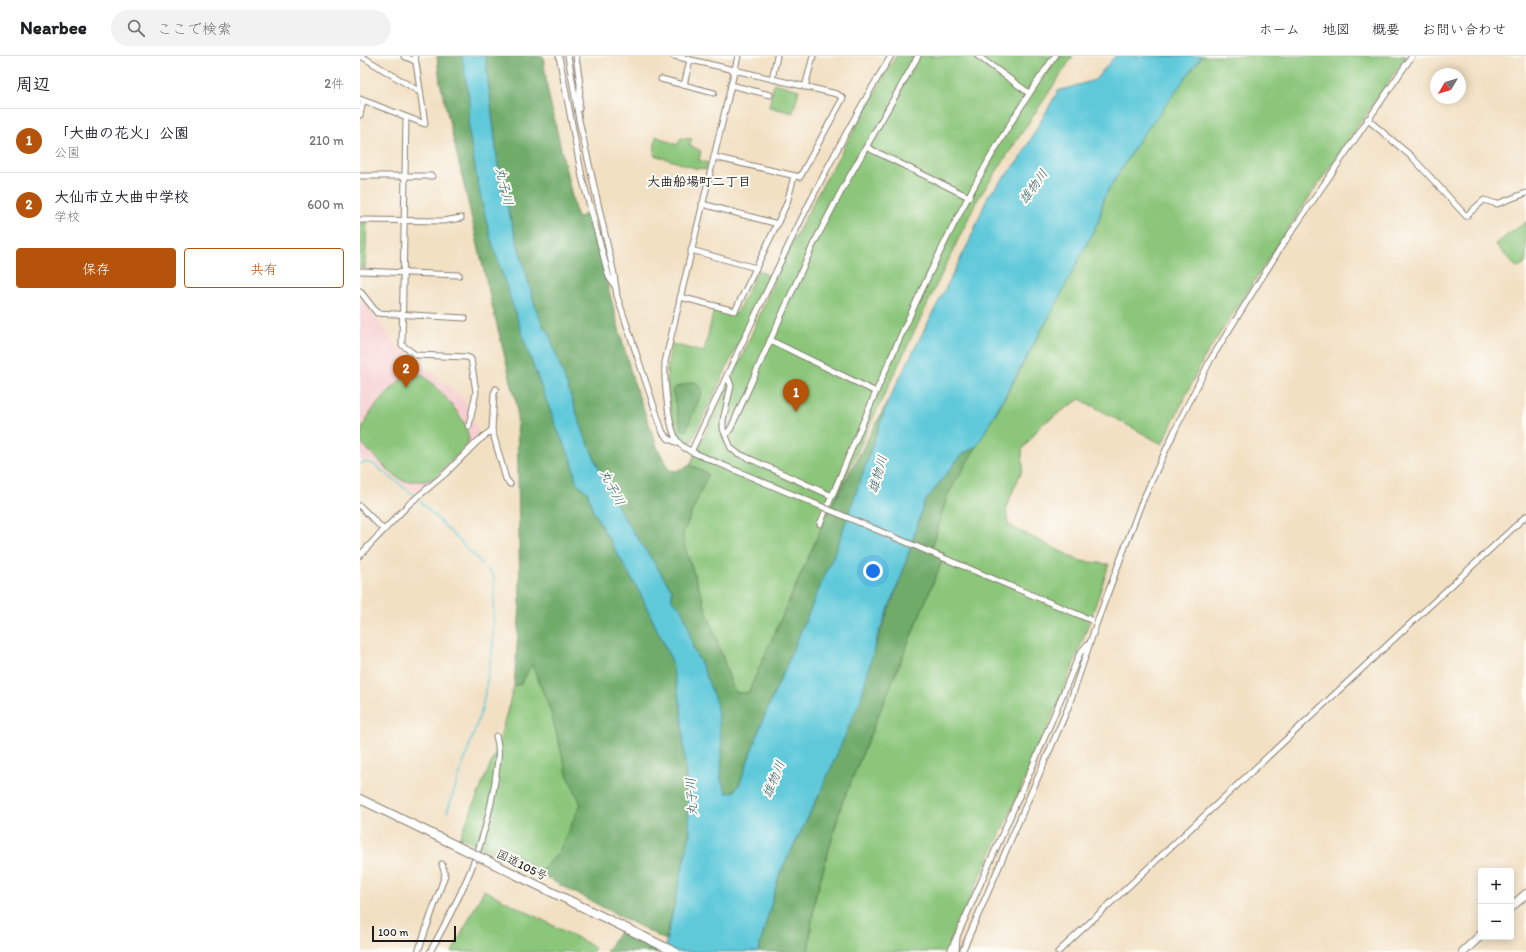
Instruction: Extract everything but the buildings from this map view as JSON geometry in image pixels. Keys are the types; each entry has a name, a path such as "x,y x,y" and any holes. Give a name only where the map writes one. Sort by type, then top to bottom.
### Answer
{"highway":[{"name":"国道105号","path":"360,799 675,952"},
{"path":"1514,905 1526,894"},
{"path":"1463,952 1478,938"}],"street":[{"path":"361,56 420,92"},
{"path":"360,115 362,100 425,124 415,59 404,56"},
{"path":"559,56 582,177 609,277 616,288"},
{"path":"568,56 579,120 616,288 633,345 663,433 669,439 691,452 1094,621"},
{"path":"576,56 580,84 579,120"},
{"path":"674,56 837,94 843,98 800,177 714,157"},
{"path":"678,443 668,404 664,380 665,362 738,56"},
{"path":"772,79 777,56"},
{"path":"805,87 812,56"},
{"path":"691,452 817,186 859,108 891,56"},
{"path":"726,434 731,428 813,245 866,147 918,56"},
{"path":"978,56 1029,93"},
{"path":"820,524 904,329 969,197 986,164 1029,93 1055,56"},
{"path":"962,952 1068,708 1090,642 1094,621 1141,504 1176,428 1211,359 1280,247 1367,119 1412,56"},
{"path":"684,85 690,60"},
{"path":"661,79 714,93"},
{"path":"731,85 770,95"},
{"path":"406,118 402,345 416,355 467,357 471,359 476,392 469,426"},
{"path":"1367,119 1412,157 1466,216 1484,200 1497,204 1526,193"},
{"path":"866,147 969,197"},
{"path":"360,176 432,176"},
{"path":"680,297 735,310 778,224 787,203 794,176"},
{"path":"702,204 778,224"},
{"path":"360,220 443,221 461,218"},
{"path":"691,250 756,268"},
{"path":"360,271 459,275"},
{"path":"360,291 377,313 403,316 465,318"},
{"path":"770,340 876,392"},
{"path":"728,375 732,386 723,420 731,448 737,453 832,496"},
{"path":"496,389 494,394 492,430 506,479 510,484"},
{"path":"360,555 409,504 446,473 477,442 492,430"},
{"path":"360,506 384,530"},
{"path":"1058,952 1526,516"},
{"path":"950,952 1080,653 1090,642"},
{"path":"430,952 470,874 480,848 492,798 500,747 496,736"},
{"path":"418,952 445,875 442,864"},
{"path":"956,936 958,942 956,952"}],"shaded area":[{"path":"360,297 397,345 462,397 469,408 478,431 478,437 437,478 418,492 413,491 371,460 360,459"}],"green space":[{"path":"437,56 462,56 470,104 469,131 478,185 528,352 558,431 572,461 576,482 588,493 593,511 640,593 671,659 681,707 690,834 666,940 539,874 559,851 581,804 567,774 551,712 532,664 521,684 514,686 520,606 517,406 440,82"},
{"path":"485,56 543,56 548,92 577,218 588,213 632,377 657,447 669,470 676,471 690,465 708,474 683,533 684,545 733,688 737,693 748,693 828,513 888,401 837,547 762,722 740,783 734,792 727,793 721,780 722,746 701,663 693,649 688,626 681,609 672,600 672,590 621,513 606,485 584,434 548,331 544,328 536,309 500,181"},
{"path":"896,56 1073,56 976,202 828,513 748,693 737,693 733,688 684,545 683,533 708,474 690,465 741,359 779,269 817,195"},
{"path":"1201,56 1406,56 1308,199 1204,358 1162,444 1080,399 1041,425 1022,450 1023,468 1006,507 1008,525 1080,561 1109,564 1074,663 1054,712 1012,809 945,952 808,952 815,899 842,803 945,554 932,549 947,496 1004,399 1057,302 1099,220 1104,197 1140,139"},
{"path":"774,83 799,90 793,113 769,107"},
{"path":"656,136 677,145 681,138 692,139 689,145 701,151 699,160 708,163 706,170 698,169 654,155"},
{"path":"1526,222 1526,262 1517,268 1495,244"},
{"path":"360,223 367,223 365,268 360,268"},
{"path":"758,270 770,276 691,443 687,444 682,440 677,432 669,398 667,369 672,344 704,352 714,309 736,314"},
{"path":"408,373 424,376 441,392 458,413 466,426 469,439 466,447 434,478 426,481 403,481 390,472 360,442 361,432 370,413 385,395"},
{"path":"695,382 701,387 702,392 686,431 681,429 672,390"},
{"path":"977,446 947,496 932,548 945,554 842,803 815,899 808,952 758,952 779,875 819,795 901,577 924,503 960,456"},
{"path":"532,663 551,712 567,774 581,804 559,851 539,874 460,837 497,749 514,686 521,684"},
{"path":"484,890 595,947 593,952 452,952"},
{"path":"619,932 661,952 606,952"}],"water":[{"path":"462,56 485,56 500,181 536,309 544,328 548,331 584,434 606,485 621,513 672,590 672,600 681,608 688,626 693,649 701,663 716,702 722,746 721,780 727,793 734,792 740,783 762,722 837,547 888,401 969,242 988,196 1019,160 1058,91 1095,80 1115,56 1202,56 1140,139 1104,197 1099,220 1057,302 977,446 960,456 924,503 901,577 877,637 861,699 819,795 779,875 758,952 664,952 690,834 681,707 671,659 640,593 593,511 588,493 576,482 572,461 558,431 528,352 490,236 478,185 469,131 470,104"}],"waterway":[{"path":"360,464 365,462 373,464 414,495"},
{"path":"420,501 482,564"},
{"path":"447,812 482,709 493,646 494,577 487,569"}],"place":[{"name":"大仙市立大曲中学校","path":"406,388"},
{"name":"「大曲の花火」公園","path":"796,412"}],"district":[{"name":"大曲船場町二丁目","path":"699,181"}],"water label":[{"name":"丸子川","path":"505,186"},
{"name":"雄物川","path":"1033,186"},
{"name":"雄物川","path":"877,474"},
{"name":"丸子川","path":"613,487"},
{"name":"雄物川","path":"773,779"},
{"name":"丸子川","path":"691,797"}]}
